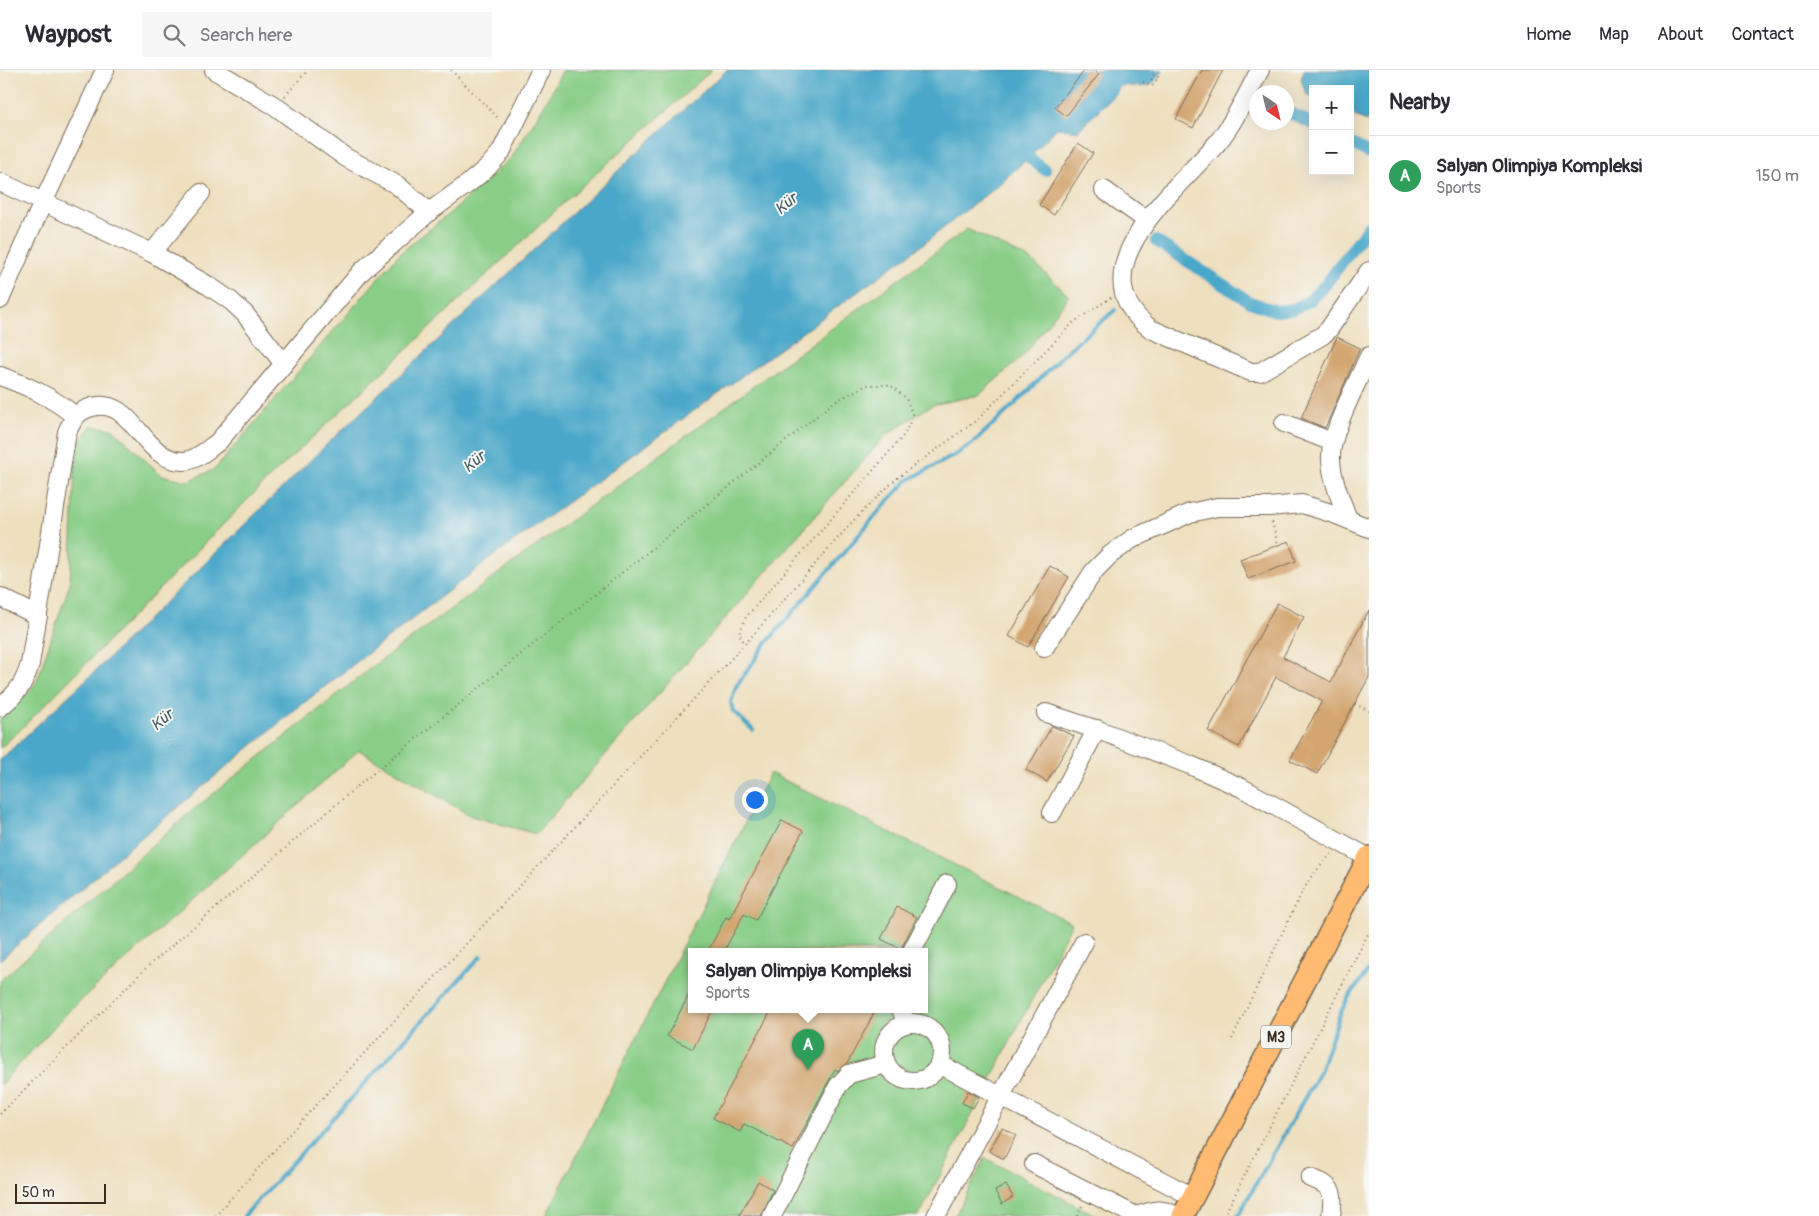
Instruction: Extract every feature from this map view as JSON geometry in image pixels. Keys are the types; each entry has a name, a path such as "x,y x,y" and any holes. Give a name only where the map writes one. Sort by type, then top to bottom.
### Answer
{"main road":[{"name":"M3","path":"1188,1207 1369,857"}],"street":[{"path":"0,300 43,202 105,70"},
{"path":"214,70 275,106 346,157 397,185 429,212"},
{"path":"0,707 24,683 30,664 67,432 75,416 84,409 98,405 112,406 121,412 157,452 168,459 184,462 198,457 218,442 362,271 429,212 469,184 501,152 541,70"},
{"path":"1260,70 1233,121 1219,140 1146,220 1134,238 1123,268 1122,290 1128,306 1138,319 1151,329 1251,372 1260,372 1323,335 1369,271"},
{"path":"0,182 152,253 209,286 232,301 245,314 284,364"},
{"path":"1104,190 1146,220"},
{"path":"152,253 201,193"},
{"path":"1348,519 1333,477 1330,460 1332,442 1369,356"},
{"path":"0,376 21,383 59,402 75,416"},
{"path":"1284,423 1332,442"},
{"path":"1044,648 1094,571 1110,554 1132,539 1190,513 1217,507 1269,507 1302,504 1369,528"},
{"path":"0,597 38,616"},
{"path":"1046,713 1190,765 1242,788 1369,857"},
{"path":"1052,813 1096,730"},
{"path":"914,948 947,884"},
{"path":"936,1216 1084,942"},
{"path":"904,1016 924,1025 938,1037 941,1046 939,1064 926,1078 908,1080 899,1077 891,1072 886,1064 884,1047 886,1039 904,1016"},
{"path":"772,1216 838,1086 849,1074 886,1064"},
{"path":"939,1064 1000,1097 1188,1207"},
{"path":"1034,1164 1136,1216 1156,1209 1177,1216"},
{"path":"1310,1178 1325,1183 1330,1187 1332,1193 1331,1216"}],"path":[{"path":"275,106 308,70"},
{"path":"451,70 495,116 513,128"},
{"path":"1151,79 1160,80 1152,75"},
{"path":"1143,82 1154,86"},
{"path":"215,1216 745,644 853,521 896,479 977,420 1074,322 1122,290"},
{"path":"0,1114 146,968 361,783 834,402 867,384 890,385 906,398 913,416 904,435 746,618 740,634 745,644"},
{"path":"1269,507 1278,545"},
{"path":"1355,704 1369,711"},
{"path":"1232,1039 1311,877 1327,857 1343,844"},
{"path":"1224,1216 1369,932"}],"green space":[{"path":"563,70 712,70 571,196 270,477 0,748 0,719 12,710 36,683 70,583 76,447 91,426 113,429 161,475 188,481 215,469 399,254 451,212 512,157 545,104"},
{"path":"967,229 1031,260 1069,296 1023,356 979,395 932,405 886,435 536,834 471,816 359,750 68,1012 0,1085 0,981 188,814 372,667"},
{"path":"770,773 1072,923 919,1216 546,1216"},
{"path":"985,1158 1097,1216 955,1216"}],"water":[{"name":"Kür","path":"727,70 1163,70 1158,78 1149,86 1120,86 1117,92 1078,131 1057,128 997,186 917,249 490,559 296,709 124,852 0,960 0,760 90,676 324,447"},
{"path":"1304,70 1369,70 1369,122 1354,116 1354,85 1309,85 1309,95 1306,94 1301,79"}],"building":[{"path":"1085,70 1094,70 1099,74 1066,116 1055,107"},
{"path":"1202,70 1223,70 1193,128 1176,119"},
{"path":"1078,143 1093,153 1054,215 1039,205"},
{"path":"1337,337 1360,348 1325,428 1301,418"},
{"path":"1289,541 1296,561 1248,579 1240,559"},
{"path":"1050,566 1069,577 1028,647 1009,636"},
{"path":"1277,603 1304,617 1283,657 1331,682 1369,610 1369,677 1317,774 1290,760 1322,701 1276,677 1239,747 1208,731"},
{"path":"1052,726 1074,736 1047,782 1026,770"},
{"path":"782,820 803,831 756,920 744,914 726,948 710,948 726,917 729,919"},
{"path":"897,907 917,917 902,948 881,939"},
{"path":"688,997 688,1013 711,1013 693,1049 667,1036"},
{"path":"770,1013 874,1013 847,1064 838,1071 835,1069 793,1149 744,1124 740,1132 713,1118"},
{"path":"968,1091 979,1097 973,1108 962,1103"},
{"path":"1002,1128 1016,1135 1004,1159 989,1151"},
{"path":"758,1181 773,1190 761,1216 739,1216"},
{"path":"1006,1185 1013,1197 1002,1204 995,1191"}],"waterway":[{"path":"1294,115 1309,122"},
{"path":"1354,145 1369,153"},
{"path":"1015,147 1045,170"},
{"path":"1156,241 1250,302 1276,311 1294,309 1310,300 1326,284 1369,226"},
{"path":"753,730 733,711 731,702 736,687 764,646 887,502 908,480 955,455 973,443 1015,404 1067,351 1115,310"},
{"path":"244,1216 481,956"},
{"path":"1238,1216 1321,1069 1339,1016 1348,998 1369,970"}],"place":[{"name":"Salyan Olimpiya Kompleksi","path":"808,1070"}]}
